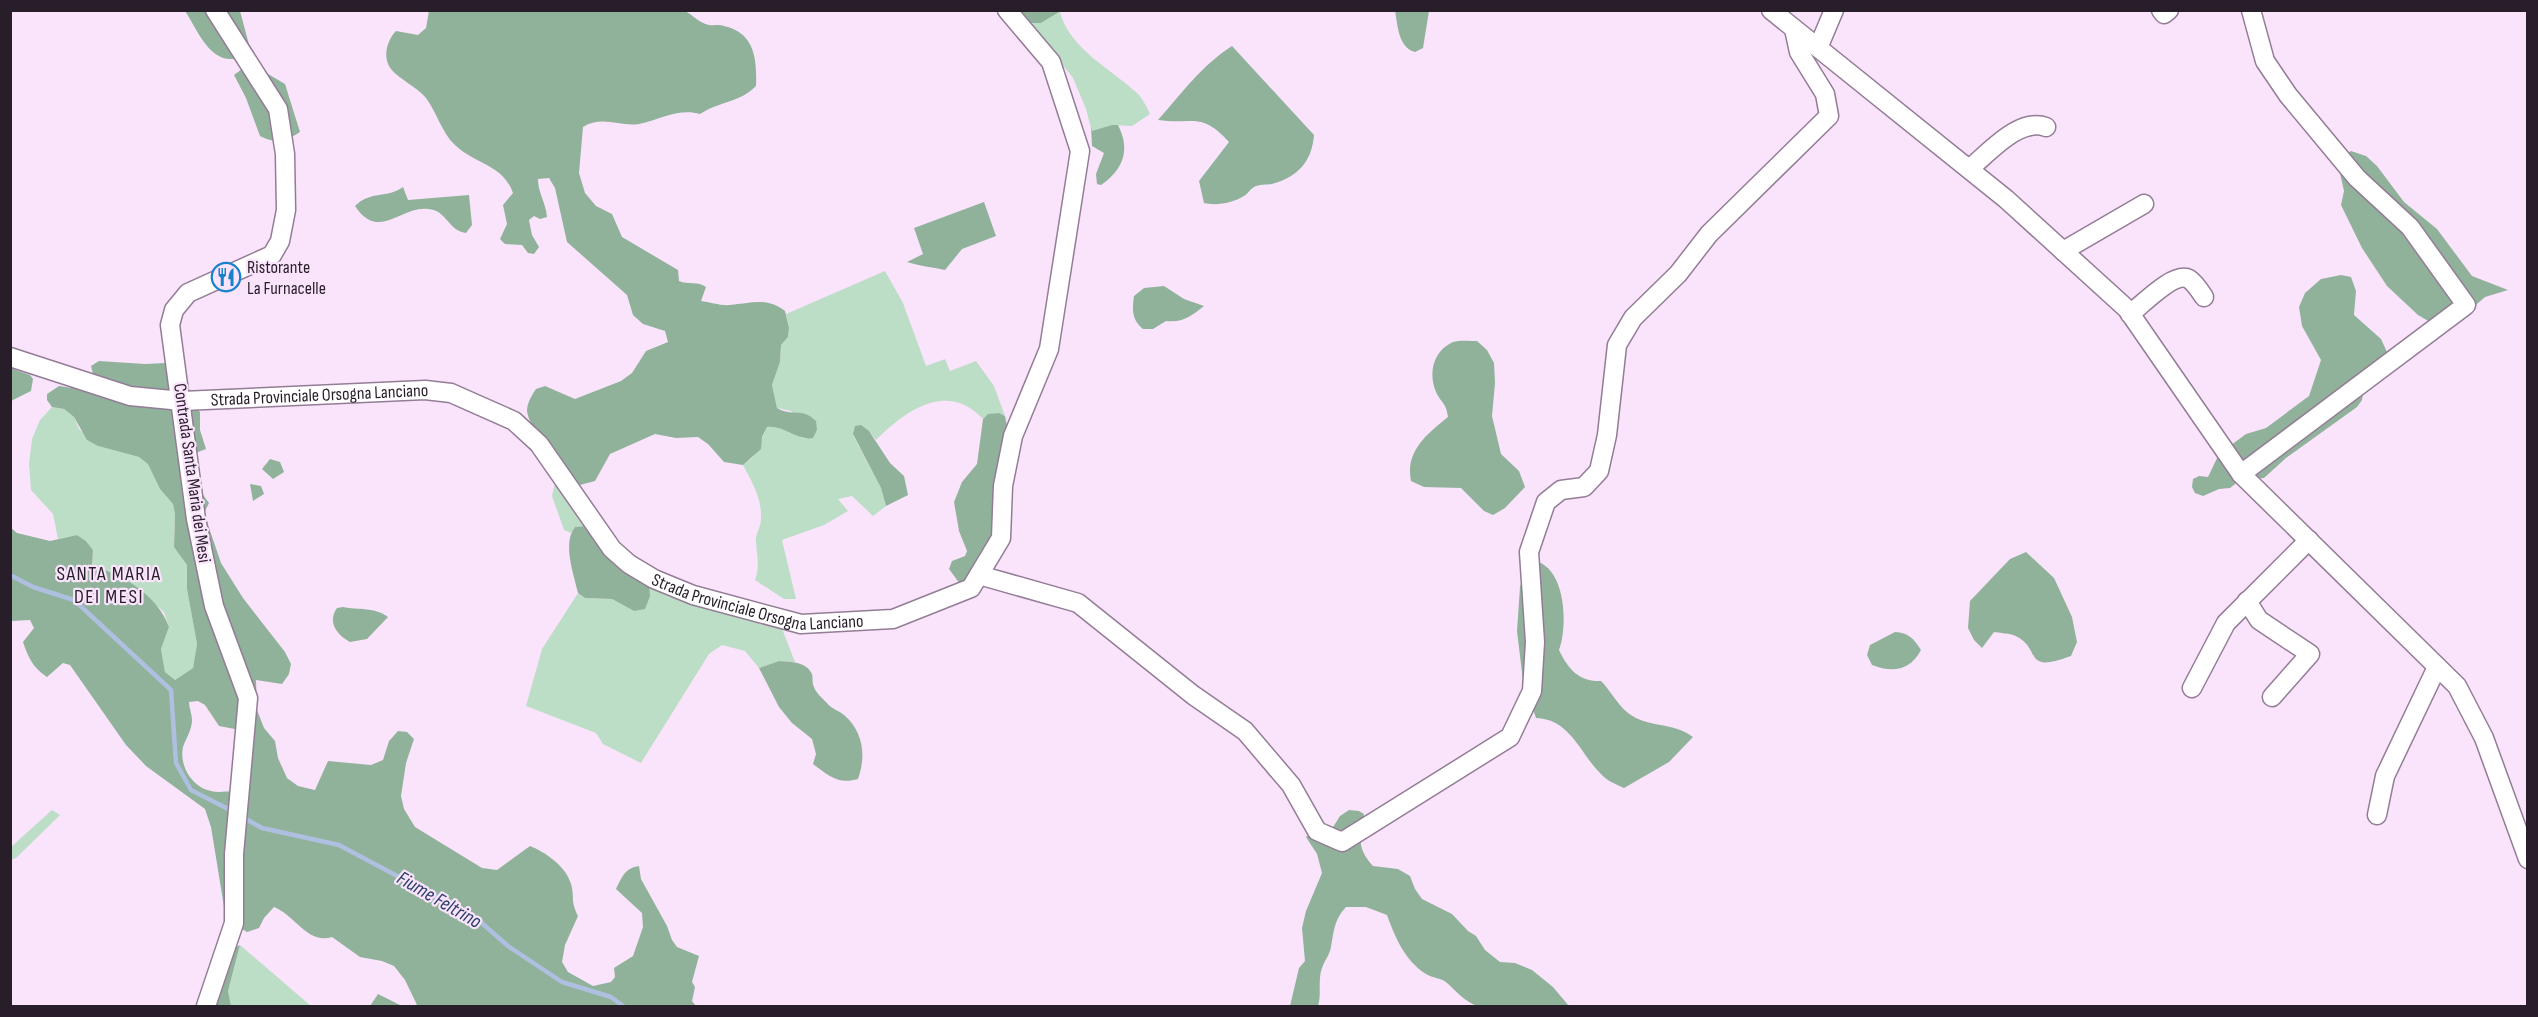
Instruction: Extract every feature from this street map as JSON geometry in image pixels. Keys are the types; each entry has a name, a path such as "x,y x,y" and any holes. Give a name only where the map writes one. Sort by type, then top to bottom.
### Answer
{"street":[{"name":"Contrada Santa Maria dei Mesi","path":"206,1006 234,923 234,854 248,698 214,606 196,519 170,325 174,310 188,293 273,255 280,241 286,210 285,154 278,109 215,10"},
{"name":"Strada Provinciale Orsogna Lanciano","path":"10,357 130,396 182,401 425,390 452,393 514,421 540,444 612,549 629,564 654,579 693,595 801,624 893,619 970,588 1001,538 1003,486 1014,436 1049,349 1080,151 1051,62 1007,10"},
{"path":"1771,10 2007,199 2130,314 2241,474 2457,686 2484,738 2522,826 2528,859"},
{"path":"1818,48 1834,10"},
{"path":"2161,10 2164,14 2169,10"},
{"path":"2241,474 2466,305 2410,227 2357,178 2288,95 2265,61 2251,10"},
{"path":"979,575 1078,603 1193,695 1245,731 1291,785 1317,831 1342,842 1510,737 1532,691 1535,642 1529,552 1546,502 1561,490 1584,487 1599,471 1607,435 1617,345 1634,318 1678,274 1709,234 1829,116 1825,94 1799,52 1794,29"},
{"path":"1969,169 2023,127 2037,123 2046,126"},
{"path":"2063,251 2144,204"},
{"path":"2130,314 2172,279 2182,277 2190,279 2204,297"},
{"path":"2192,688 2226,623 2309,540"},
{"path":"2247,601 2259,620 2310,654 2272,697"},
{"path":"2377,815 2385,776 2437,667"}],"green space":[{"path":"185,11 240,11 251,52 233,59 216,55 204,42"},
{"path":"429,11 685,11 705,24 722,25 734,29 748,41 756,66 756,86 750,91 700,114 684,112 639,124 597,122 583,127 579,173 585,193 596,206 612,214 622,237 678,270 679,281 706,287 701,301 727,305 765,302 785,311 789,328 788,337 781,345 780,362 772,385 777,408 782,411 806,414 816,421 817,430 813,438 801,437 779,428 767,427 762,437 761,449 743,465 724,462 708,444 698,437 676,438 655,434 610,454 595,481 580,485 549,449 529,420 527,411 531,396 536,389 545,386 575,399 621,381 632,373 646,351 668,342 665,331 643,324 633,315 627,295 567,242 555,188 549,178 538,179 547,217 540,219 534,216 529,220 532,235 539,247 534,254 528,253 522,245 505,244 500,239 507,224 503,205 513,193 508,183 495,170 455,145 426,98 388,65 386,55 388,44 396,31 418,35 426,28"},
{"path":"1018,11 1061,11 1041,23 1029,23"},
{"path":"1395,11 1429,11 1423,48 1415,52 1405,46"},
{"path":"1060,12 1065,25 1082,48 1138,94 1150,114 1132,126 1112,125 1092,132 1086,109 1073,78 1029,23 1041,23"},
{"path":"1232,46 1314,135 1313,144 1302,167 1289,177 1272,184 1256,186 1245,195 1230,202 1209,204 1204,203 1199,181 1229,142 1211,126 1203,123 1158,120 1201,71"},
{"path":"242,69 263,71 285,84 300,132 280,141 260,136 246,98 234,75"},
{"path":"1118,125 1122,134 1123,159 1115,173 1101,185 1097,184 1096,174 1104,153 1092,146 1091,127 1092,131"},
{"path":"2351,151 2366,156 2377,166 2404,202 2437,229 2472,276 2508,290 2485,297 2462,317 2430,322 2418,315 2387,286 2362,248 2341,205 2344,191 2337,160"},
{"path":"403,187 408,200 469,195 472,225 466,233 460,231 439,213 428,209 418,209 381,222 373,221 364,216 355,206 367,198 391,193"},
{"path":"984,202 996,236 962,249 945,270 907,262 923,254 914,228"},
{"path":"885,271 903,303 926,366 945,359 950,371 976,361 994,386 1005,416 994,414 983,419 969,408 955,402 941,401 913,410 876,440 869,431 853,435 881,488 886,506 873,516 852,496 838,499 848,511 824,525 782,540 796,599 784,599 755,580 758,566 756,539 761,522 761,511 756,490 743,465 753,457 767,427 774,426 806,439 791,411 777,408 772,385 780,362 781,345 788,337 786,314"},
{"path":"2341,275 2351,277 2356,291 2354,315 2381,339 2387,352 2364,388 2362,400 2357,407 2286,458 2264,478 2240,480 2230,488 2219,489 2203,496 2195,493 2192,487 2193,479 2199,476 2208,477 2219,454 2246,434 2266,428 2309,396 2321,360 2302,326 2299,307 2305,293 2321,279"},
{"path":"1164,286 1184,299 1204,306 1182,320 1166,321 1153,329 1143,329 1134,314 1134,296 1144,288"},
{"path":"1477,341 1487,350 1494,363 1492,416 1501,454 1519,471 1525,487 1505,508 1493,515 1484,511 1461,488 1424,487 1411,481 1411,461 1419,444 1448,417 1434,385 1432,377 1434,363 1441,351 1453,342"},
{"path":"99,361 166,363 172,395 95,382 91,366"},
{"path":"10,368 30,375 33,379 31,391 11,401"},
{"path":"59,386 194,406 200,412 200,430 206,449 193,454 198,488 209,503 204,513 221,563 243,598 285,652 291,664 289,674 282,684 256,680 257,710 264,728 275,741 278,758 287,778 298,786 315,790 328,761 371,765 383,760 389,741 398,731 407,732 414,739 406,763 401,796 404,809 415,827 482,868 497,870 530,846 554,860 568,877 578,916 565,945 562,962 568,972 593,986 611,982 615,977 614,968 633,956 643,927 642,913 616,889 627,871 639,866 641,879 667,926 672,940 677,947 699,956 692,982 695,987 692,1001 696,1006 411,1006 417,1005 405,980 394,966 360,957 332,937 316,937 274,907 259,928 247,932 226,919 211,827 205,809 146,766 126,745 70,665 63,663 47,677 38,670 23,642 34,628 30,620 11,621 11,528 17,533 50,541 77,535 93,550 92,566 116,575 138,588 148,596 164,616 169,627 161,649 165,672 175,680 193,668 197,644 187,589 187,565 174,547 173,504 160,489 148,464 139,457 98,446 87,440 74,417 64,409 52,407 47,400 47,394","holes":["198,701 205,705 219,726 240,730 235,791 217,792 204,789 188,775 185,768 183,747 192,720 189,702"]},
{"path":"52,407 64,409 74,417 79,429 98,446 139,457 149,464 160,489 173,504 174,546 187,565 187,589 197,644 193,668 175,680 165,672 161,649 169,627 164,612 121,576 92,567 93,550 86,541 77,535 58,539 53,514 31,490 29,464 32,439 40,420"},
{"path":"999,413 1005,416 1008,431 995,535 967,582 960,584 949,569 952,561 965,556 967,551 959,531 954,502 962,482 977,464 983,419 988,414"},
{"path":"861,425 869,431 890,463 904,476 908,495 886,506 881,488 853,434 855,426"},
{"path":"270,459 280,462 284,472 273,479 262,469"},
{"path":"556,478 585,526 575,527 571,533 564,530 552,496"},
{"path":"250,484 261,486 264,494 253,501"},
{"path":"585,526 614,558 649,584 650,596 645,609 634,611 612,599 585,598 578,593 570,559 569,542 575,527"},
{"path":"2026,552 2054,578 2072,617 2077,642 2071,656 2055,661 2038,661 2022,640 2013,635 1994,632 1982,648 1974,640 1968,628 1970,601 2010,559"},
{"path":"1535,561 1545,566 1553,574 1559,586 1564,613 1559,650 1570,668 1580,677 1601,681 1624,709 1635,718 1678,729 1693,737 1669,762 1624,788 1603,776 1573,738 1558,724 1536,718 1523,681 1517,631 1520,587 1525,570"},
{"path":"649,584 781,626 795,662 779,661 759,668 745,651 722,645 709,654 641,763 603,744 596,733 526,706 542,649 578,593 585,598 612,599 634,611"},
{"path":"337,608 372,610 388,617 367,639 350,642 341,636 333,623"},
{"path":"1895,632 1907,635 1916,642 1921,650 1917,657 1900,668 1887,669 1872,665 1867,655 1870,645"},
{"path":"779,661 797,663 806,667 812,674 813,685 818,693 830,706 844,715 856,729 862,754 858,779 839,780 813,764 816,754 812,739 792,723 779,707 759,668"},
{"path":"52,810 60,815 16,858 11,860 11,847"},
{"path":"1349,810 1364,814 1361,830 1362,848 1373,866 1398,869 1410,876 1422,899 1452,914 1476,936 1485,950 1500,962 1515,963 1532,970 1553,987 1569,1006 1477,1006 1464,999 1445,981 1426,974 1412,962 1397,940 1387,915 1366,907 1346,907 1337,921 1330,951 1322,968 1318,1006 1290,1006 1299,968 1305,961 1302,928 1306,911 1322,873 1317,854 1306,837 1313,831 1330,832 1340,816"},
{"path":"240,945 311,1006 231,1006 228,991"},
{"path":"240,945 228,991 231,1006 209,1006 226,952"},
{"path":"378,994 402,1006 370,1006"}],"waterway":[{"name":"Fiume Feltrino","path":"10,575 33,587 74,600 171,690 176,763 191,790 232,811"},
{"name":"Fiume Feltrino","path":"244,818 262,828 339,845 476,918 508,946 562,982 611,997 623,1006"}],"place":[{"name":"Ristorante La Furnacelle","path":"226,277"}],"district":[{"name":"SANTA MARIA DEI MESI","path":"109,586"}]}
